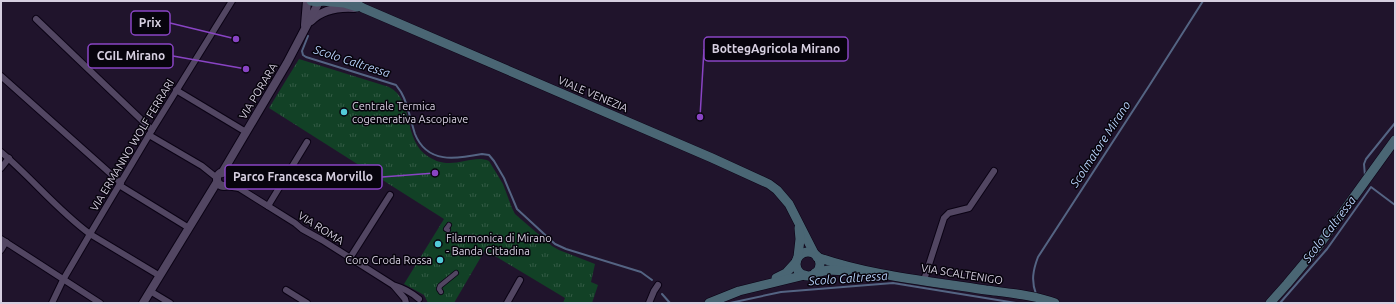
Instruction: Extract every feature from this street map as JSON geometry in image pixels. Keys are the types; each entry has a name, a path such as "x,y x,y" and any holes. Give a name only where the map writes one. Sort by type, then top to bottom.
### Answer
{"main road":[{"name":"VIALE VENEZIA","path":"318,1 344,3 363,8"},
{"name":"VIALE VENEZIA","path":"351,1 363,8 760,180 777,190 784,197 816,255"},
{"path":"1270,303 1317,248 1395,140"},
{"name":"VIALE VENEZIA","path":"797,260 800,239 798,221"},
{"path":"709,303 762,285 811,275 818,270 820,263 816,255 806,252 800,255 786,273 762,285"},
{"name":"VIA SCALTENIGO","path":"816,255 833,262 864,271"},
{"path":"797,260 797,269 805,275"},
{"name":"VIA SCALTENIGO","path":"816,272 828,270 864,271 1031,297 1053,302"}],"street":[{"name":"VIA ERMANNO WOLF FERRARI","path":"52,303 63,280 150,132 201,53 232,1"},
{"name":"VIA PORARA","path":"304,29 307,1"},
{"name":"VIA PORARA","path":"223,179 228,164 287,63 318,1"},
{"name":"VIA PORARA","path":"304,29 314,18 325,11 346,8 363,8"},
{"name":"VIA ROMA","path":"36,19 150,132 295,223 302,229 393,285 405,289 420,301"},
{"path":"1,76 120,184 189,228"},
{"path":"176,90 246,132"},
{"path":"268,206 307,142"},
{"path":"1,152 9,158 62,212 90,234 160,276"},
{"path":"1,168 9,158"},
{"path":"924,280 944,218 949,213 970,208 994,171"},
{"path":"143,303 209,195 223,179"},
{"path":"350,258 390,195"},
{"path":"1,250 4,240 100,303"},
{"path":"441,292 439,289 440,286 456,273"},
{"path":"507,303 520,280"},
{"name":"VIA ROMA","path":"393,285 405,299 406,303"},
{"path":"649,303 658,285"},
{"path":"286,290 307,303"},
{"path":"150,292 170,303"},
{"path":"406,303 412,298 420,301"}],"green space":[{"path":"299,59 389,87 397,93 406,111 415,141 421,150 429,157 446,163 476,159 489,161 503,184 515,214 552,246 595,264 591,282 598,285 592,303 563,303 565,298 485,250 454,303 428,303 424,295 404,284 444,219 269,108"}],"waterway":[{"name":"Scolmatore Mirano","path":"1036,294 1033,276 1038,257 1203,1"},
{"name":"Scolo Caltressa","path":"308,36 302,51 303,55 306,57 396,85 404,98 415,134 420,144 427,150 435,155 453,158 482,154 489,155 504,178 517,209 555,244 566,249 641,272 652,280"},
{"path":"1365,176 1364,164 1366,159 1395,123"},
{"name":"Scolo Caltressa","path":"1280,303 1327,249 1371,187 1395,205"},
{"name":"Scolo Caltressa","path":"730,303 781,292 893,283 1016,303"},
{"name":"Scolo Caltressa","path":"662,294 670,303"}],"place":[{"name":"Prix","path":"236,39"},
{"name":"CGIL Mirano","path":"246,69"},
{"name":"Centrale Termica cogenerativa Ascopiave","path":"344,112"},
{"name":"BottegAgricola Mirano","path":"700,117"},
{"name":"Parco Francesca Morvillo","path":"435,173"},
{"name":"Filarmonica di Mirano - Banda Cittadina","path":"438,244"},
{"name":"Coro Croda Rossa","path":"440,260"}]}
